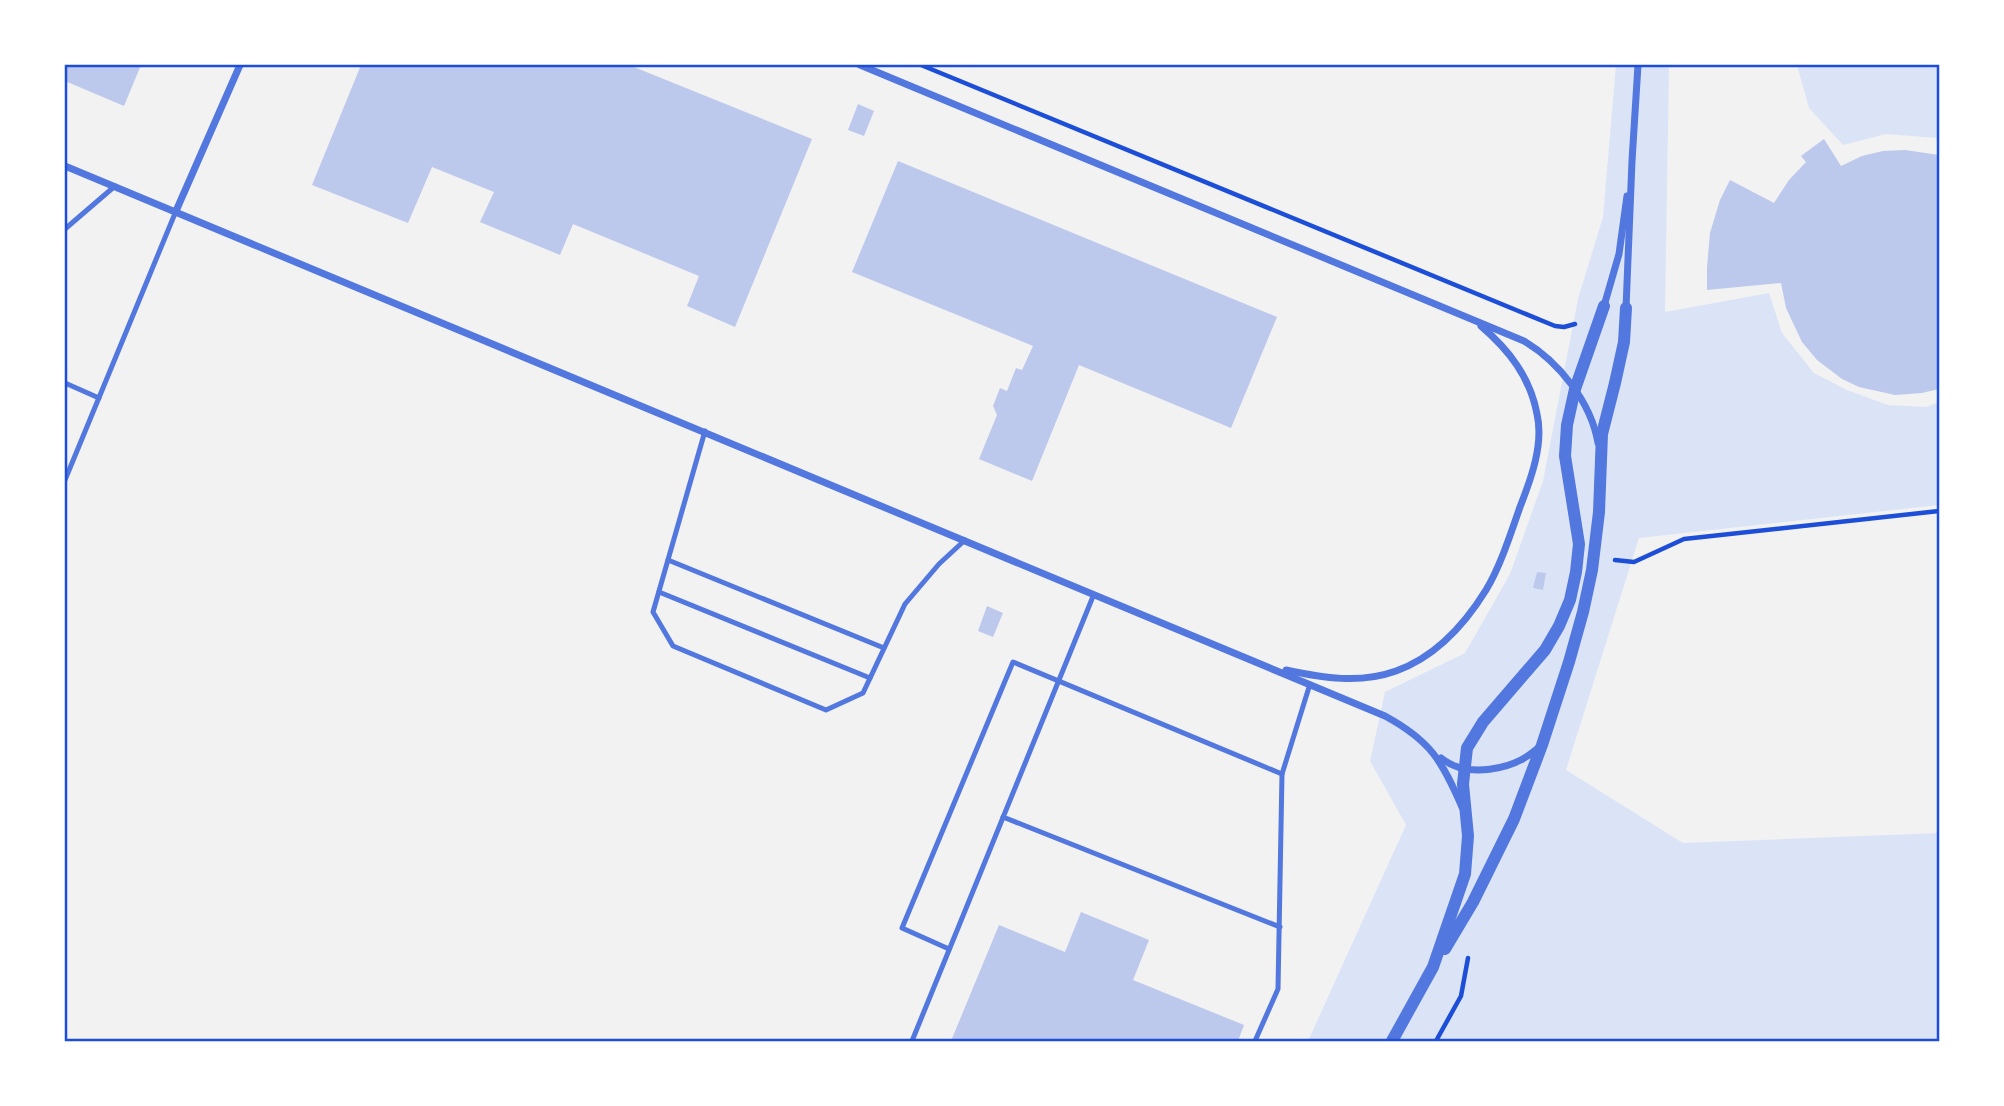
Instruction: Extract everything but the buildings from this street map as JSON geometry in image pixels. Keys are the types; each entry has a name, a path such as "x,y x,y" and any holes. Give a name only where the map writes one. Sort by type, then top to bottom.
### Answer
{"street":[{"path":"176,211 240,65"},
{"path":"860,65 1524,341 1553,362 1575,388 1597,437 1600,454"},
{"path":"1392,1041 1433,967 1456,932 1514,819 1542,745 1583,612 1594,558 1599,512 1602,433 1624,342 1638,65"},
{"path":"1433,967 1465,874 1468,851 1464,769 1467,748 1476,731 1545,650 1570,600 1578,544 1565,443 1567,425 1575,388 1619,254 1632,161"},
{"path":"65,166 1272,667 1385,716 1409,730 1449,764 1480,770 1511,764 1532,754 1542,745"},
{"path":"1272,667 1332,679 1367,677 1395,671 1431,653 1457,629 1487,589 1531,478 1538,415 1527,380 1497,340 1475,320"},
{"path":"1432,751 1447,774 1465,814"}],"lane":[{"path":"65,229 115,186"},
{"path":"65,480 176,211"},
{"path":"65,383 99,398"},
{"path":"705,431 653,612 673,646 826,710 863,692 905,604 939,564 965,540"},
{"path":"668,560 884,648"},
{"path":"659,592 870,678"},
{"path":"912,1041 1094,594"},
{"path":"949,948 902,928 1013,663 1282,774"},
{"path":"1255,1041 1278,989 1282,774 1310,684"},
{"path":"1003,817 1280,927"}],"path":[{"path":"921,65 1555,326 1574,324 1584,316"},
{"path":"1594,558 1634,562 1684,539 1939,511"}],"shaded area":[{"path":"1616,65 1669,65 1665,312 1769,293 1782,333 1814,373 1847,390 1888,405 1926,407 1939,402 1939,505 1639,538 1566,770 1683,843 1939,833 1939,1041 1308,1041 1406,825 1370,761 1385,692 1465,653 1510,574 1543,481 1578,299 1603,217"},
{"path":"1797,65 1939,65 1939,140 1886,134 1843,145 1809,108"}]}
